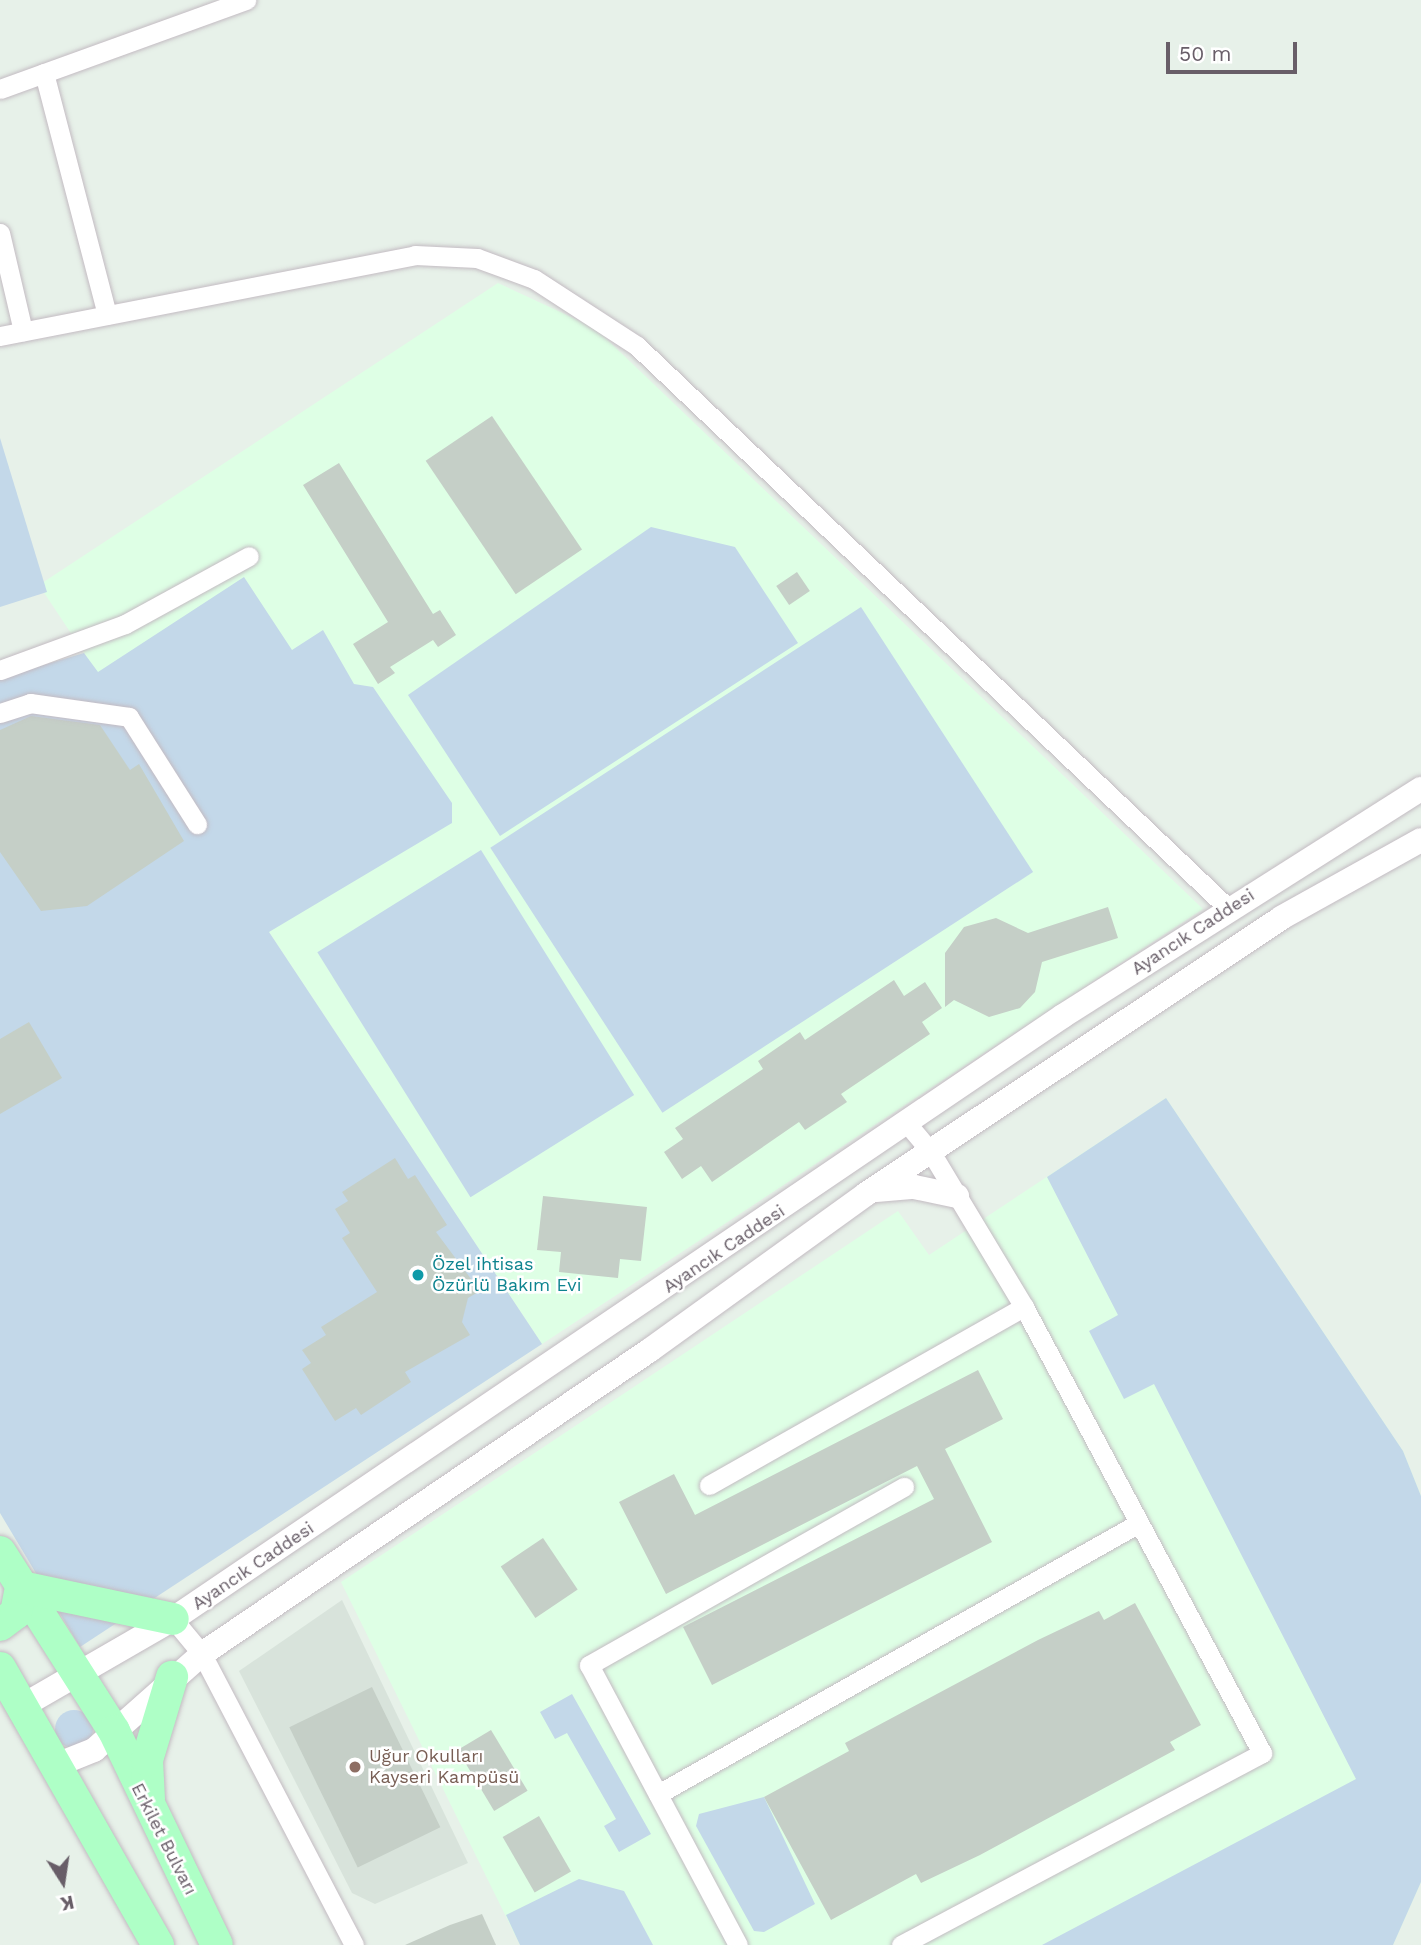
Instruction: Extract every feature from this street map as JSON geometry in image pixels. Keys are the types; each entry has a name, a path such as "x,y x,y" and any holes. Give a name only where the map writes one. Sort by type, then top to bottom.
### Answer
{"main road":[{"path":"0,1552 80,1673"},
{"path":"21,1587 173,1619"},
{"path":"0,1625 16,1613 21,1587"},
{"path":"0,1668 59,1764 158,1945"},
{"name":"Erkilet Bulvarı","path":"80,1673 114,1731 149,1811 217,1945"},
{"path":"149,1811 147,1760 172,1677"}],"street":[{"path":"0,89 246,0"},
{"path":"44,74 107,314"},
{"path":"0,233 23,331"},
{"path":"0,336 436,253 492,262 556,291 637,345 1228,908"},
{"path":"0,670 125,624 249,556"},
{"path":"0,713 30,702 129,717 197,824"},
{"name":"Ayancık Caddesi","path":"24,1705 173,1619 1228,908 1421,789"},
{"name":"Ayancık Caddesi","path":"59,1764 94,1750 172,1677 202,1654 650,1350 872,1190 1281,918 1421,840"},
{"path":"901,1945 1262,1753 1024,1307 931,1152 908,1125"},
{"path":"872,1190 914,1188 957,1196"},
{"path":"709,1485 1024,1307"},
{"path":"738,1945 589,1665 904,1488"},
{"path":"657,1794 1139,1523"},
{"path":"173,1619 202,1654 354,1945"}],"shaded area":[{"path":"498,283 595,328 1203,909 542,1344 39,585"},
{"path":"0,438 47,592 0,607"},
{"path":"651,527 735,547 798,643 500,836 408,695"},
{"path":"244,577 292,650 323,630 354,684 373,687 452,803 452,823 269,932 542,1344 80,1647 0,1513 0,678 84,653 98,672"},
{"path":"861,607 1033,872 662,1113 490,848"},
{"path":"481,850 634,1095 470,1197 317,952"},
{"path":"1166,1098 1403,1451 1421,1496 1421,1882 1393,1945 520,1945 341,1582 898,1211 929,1255"},
{"path":"1166,1098 1403,1451 1421,1496 1421,1882 1393,1945 1042,1945 1356,1779 1154,1384 1124,1399 1089,1331 1118,1315 1047,1177"},
{"name":"Uğur Okulları Kayseri Kampüsü","path":"342,1600 468,1863 375,1904 352,1893 239,1671"},
{"path":"572,1694 651,1834 619,1852 604,1826 616,1819 567,1733 555,1739 540,1712"},
{"path":"74,1710 87,1716 93,1729 87,1742 74,1748 61,1742 55,1729 61,1716"},
{"path":"764,1797 815,1904 764,1932 754,1931 696,1826 699,1814"},
{"path":"579,1879 624,1891 653,1945 520,1945 506,1915"}],"building":[{"path":"492,416 582,549 516,594 426,461"},
{"path":"339,463 433,614 440,610 456,635 438,647 433,640 390,667 395,673 378,684 353,644 388,622 303,485"},
{"path":"797,572 810,591 789,605 776,586"},
{"path":"31,716 100,725 130,770 139,764 184,841 87,906 41,911 0,852 0,730"},
{"path":"1108,907 1118,938 1042,962 1035,992 1020,1008 989,1017 954,1000 945,1007 945,953 964,927 996,918 1028,933"},
{"path":"894,980 904,996 925,982 942,1008 922,1022 930,1034 841,1094 847,1102 805,1130 799,1122 712,1182 701,1166 682,1179 664,1152 683,1139 675,1128 763,1069 758,1061 800,1032 805,1040"},
{"path":"29,1022 62,1078 0,1114 0,1039"},
{"name":"Özel ihtisas Özürlü Bakım Evi","path":"395,1158 408,1179 415,1175 447,1225 436,1232 480,1291 468,1298 462,1322 470,1335 405,1372 411,1382 361,1415 356,1408 335,1421 302,1369 311,1363 302,1350 326,1335 321,1327 377,1292 342,1238 350,1233 335,1209 348,1201 342,1192"},
{"path":"543,1196 647,1207 641,1261 620,1259 618,1278 559,1272 561,1252 537,1250"},
{"path":"978,1370 1003,1419 945,1449 992,1542 712,1685 683,1627 934,1499 917,1466 666,1594 619,1502 674,1474 695,1515"},
{"path":"543,1538 578,1589 535,1618 501,1567"},
{"path":"1135,1603 1201,1725 1170,1742 1175,1750 980,1855 921,1883 916,1874 831,1920 764,1797 849,1751 845,1743 1038,1640 1099,1611 1104,1620"},
{"path":"372,1687 440,1827 358,1868 289,1727"},
{"path":"491,1730 528,1791 494,1811 458,1750"},
{"path":"539,1816 571,1871 535,1892 503,1837"},
{"path":"482,1914 496,1945 405,1945 450,1925"}],"place":[{"name":"Özel ihtisas Özürlü Bakım Evi","path":"418,1275"},
{"name":"Uğur Okulları Kayseri Kampüsü","path":"355,1767"}]}
